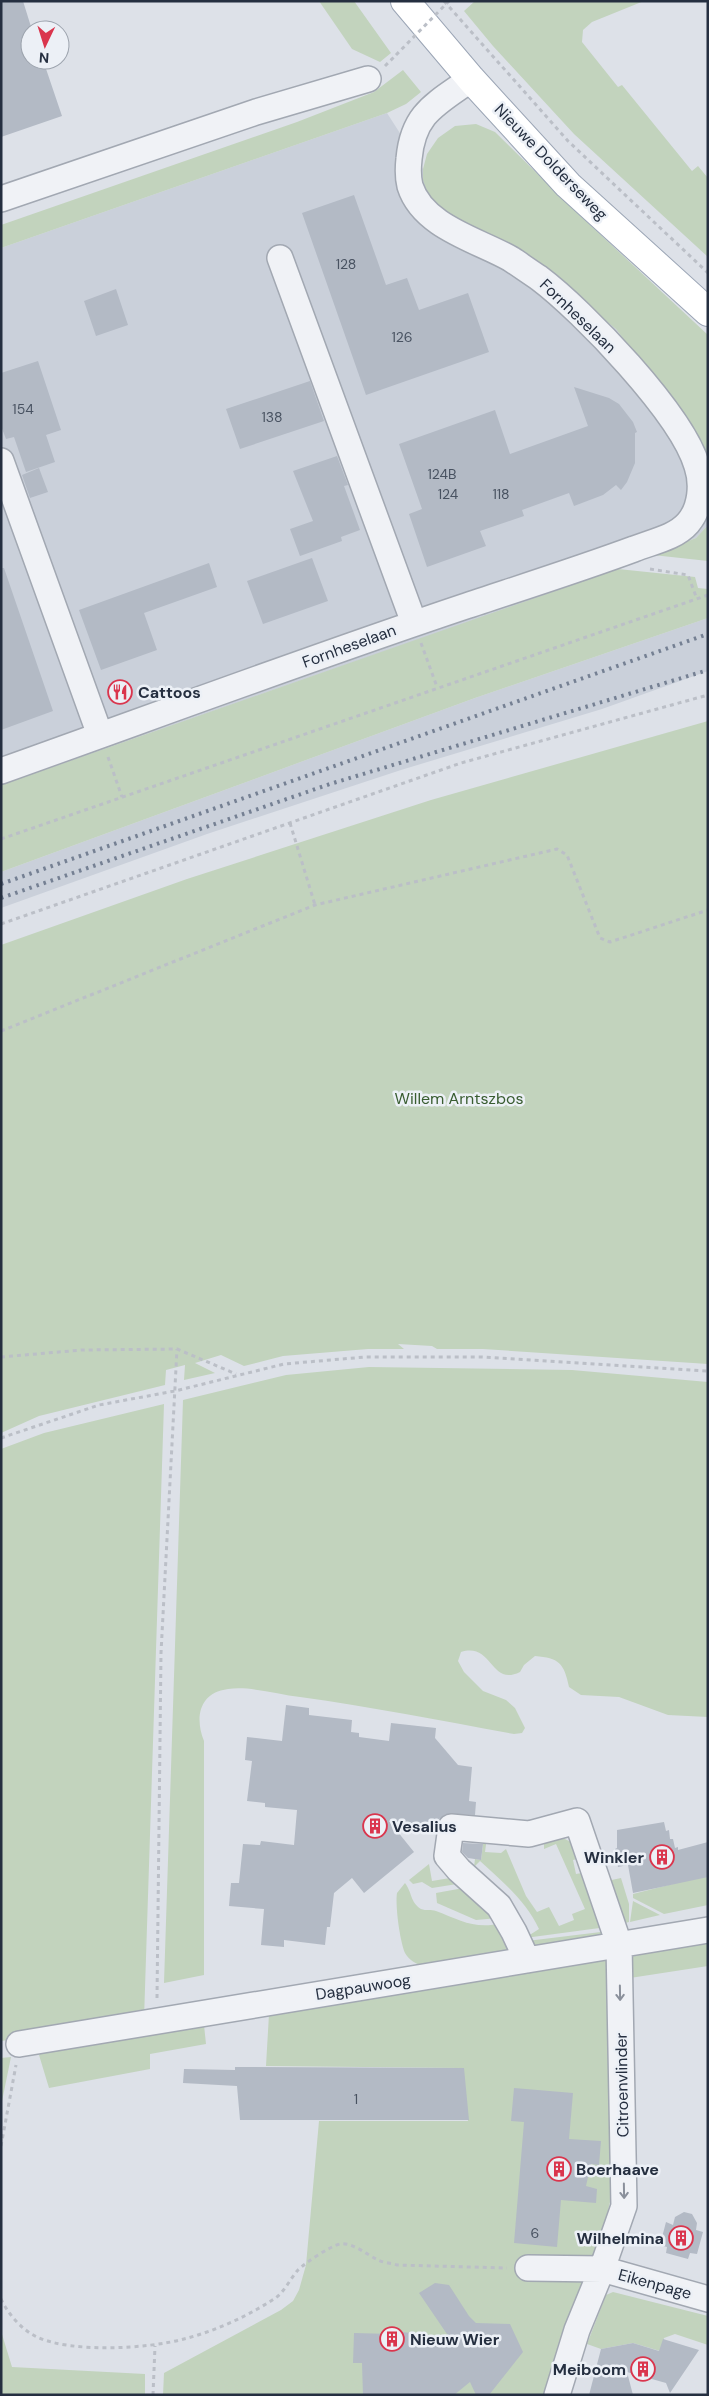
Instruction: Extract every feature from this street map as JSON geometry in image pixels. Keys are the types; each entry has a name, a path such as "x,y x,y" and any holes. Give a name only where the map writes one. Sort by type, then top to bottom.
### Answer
{"main road":[{"name":"Nieuwe Dolderseweg","path":"405,1 471,79 568,186 708,312"}],"street":[{"path":"1,199 256,112 368,79"},
{"name":"Fornheselaan","path":"1,771 414,623 676,533 687,524 693,515 700,496 698,469 683,435 649,390 590,324 541,280 510,258 453,230 433,216 419,203 410,186 408,170 413,136 420,118 471,79"},
{"path":"280,258 414,623"},
{"path":"1,461 100,735"},
{"name":"Citroenvlinder","path":"527,1960 499,1906 459,1870 447,1856 451,1827 529,1834 577,1821 619,1944 624,2206 602,2269 577,2330 557,2395"},
{"name":"Dagpauwoog","path":"19,2044 708,1930"},
{"name":"Eikenpage","path":"528,2268 602,2269 708,2299"}],"path":[{"name":"Nieuwe Dolderseweg","path":"444,1 568,141 708,273"},
{"path":"396,55 449,1"},
{"path":"643,568 688,575 697,599"},
{"path":"1,839 708,595"},
{"path":"414,623 437,687"},
{"path":"1,924 461,764 708,695"},
{"path":"100,735 122,797"},
{"path":"290,822 315,905"},
{"path":"1,1031 315,905 557,849 567,855 600,938 610,942 708,910"},
{"path":"157,2022 161,1653 177,1349"},
{"path":"1,1357 82,1350 177,1349 236,1374"},
{"path":"1,1438 99,1405 175,1392 236,1374 284,1364 365,1357 482,1357 708,1371"},
{"path":"1,2146 19,2044"},
{"path":"1,2299 18,2324 37,2337 61,2344 101,2347 155,2346 185,2339 226,2325 255,2310 276,2298 299,2269 340,2244 354,2247 380,2261 397,2265 528,2268"},
{"path":"153,2395 155,2346"}],"shaded area":[{"path":"387,113 423,169 423,180 616,329 678,413 708,466 708,525 696,538 598,577 1,785 1,248"},
{"path":"708,618 708,671 602,709 401,770 207,834 1,908 1,872 475,698"}],"green space":[{"path":"319,1 354,1 391,53 380,62 352,49"},
{"path":"475,1 644,1 592,22 583,30 582,42 618,87 622,85 692,171 698,166 708,178 708,257 574,134 493,46 464,11"},
{"path":"403,70 421,92 406,104 387,113 1,248 1,225 297,122 374,92"},
{"path":"476,124 495,132 573,209 708,335 708,466 678,413 616,329 515,249 456,222 430,200 423,180 423,169 427,154 438,138 455,126"},
{"path":"708,525 708,561 653,555 696,538"},
{"path":"618,569 695,577 698,588 708,589 708,618 475,698 1,872 1,785"},
{"name":"Willem Arntszbos","path":"708,721 708,1364 483,1349 437,1349 432,1346 398,1344 404,1349 368,1349 283,1356 244,1366 221,1355 195,1363 215,1373 184,1380 185,1365 166,1370 165,1385 39,1416 1,1433 1,945 187,879 431,800"},
{"path":"369,1367 572,1370 708,1382 708,1717 668,1715 619,1697 581,1695 569,1687 562,1667 550,1658 535,1656 524,1665 520,1672 510,1675 503,1674 497,1670 480,1653 471,1651 461,1652 458,1661 464,1672 483,1691 506,1700 515,1708 525,1728 522,1733 514,1734 254,1689 236,1688 218,1691 205,1701 201,1708 200,1716 201,1733 204,1741 204,1975 164,1983 183,1400 286,1375"},
{"path":"164,1404 144,2019 1,2041 1,1449 44,1433"},
{"path":"484,1837 487,1837 485,1852 501,1853 506,1849 526,1896 537,1912 549,1907 559,1926 574,1920 572,1914 585,1909 556,1844 544,1849 544,1843 563,1838 573,1843 582,1858 573,1860 576,1874 587,1872 607,1927 525,1938 539,1929 528,1910 513,1892 480,1861 474,1867 475,1859 481,1860"},
{"path":"429,1864 432,1881 450,1878 457,1884 432,1888 422,1882 413,1884 409,1880"},
{"path":"708,1875 708,1905 664,1914 633,1898 633,1894"},
{"path":"621,1878 629,1904 629,1922 625,1923 607,1881"},
{"path":"405,1883 413,1900 421,1909 434,1910 460,1921 476,1925 502,1923 515,1949 424,1967 416,1963 405,1953 398,1923 397,1893"},
{"path":"469,1887 498,1918 476,1920 437,1903 436,1893"},
{"path":"633,1901 660,1915 630,1922"},
{"path":"609,1931 609,1935 536,1949 527,1941"},
{"path":"708,1937 708,1966 630,1978 629,1963 635,1953"},
{"path":"603,1956 610,1960 615,2159 610,2202 602,2237 549,2395 163,2395 164,2373 281,2310 293,2301 299,2290 306,2265 319,2121 468,2121 461,2068 266,2066 269,2014"},
{"path":"204,2025 206,2044 150,2054 150,2069 49,2088 39,2055 42,2052"},
{"path":"11,2057 1,2106 1,2058"},
{"path":"613,2292 708,2316 708,2345 675,2334 664,2338 660,2351 633,2343 601,2349 587,2344 606,2295"},
{"path":"1,2331 12,2367 145,2374 145,2395 3,2395 1,2393"}],"building":[{"path":"1,1 23,1 29,20 20,20 20,70 46,70 62,116 1,137"},
{"path":"354,195 386,285 407,278 419,310 468,293 489,352 366,395 302,213"},
{"path":"116,289 128,325 96,336 84,301"},
{"path":"38,361 61,430 46,435 55,462 26,472 14,437 6,439 1,426 1,373"},
{"path":"310,381 324,421 240,449 226,409"},
{"path":"574,387 609,398 619,404 633,422 637,432 635,433 635,463 627,482 621,490 616,485 603,495 574,506 569,493 522,510 524,516 480,531 486,546 427,567 409,514 422,509 399,444 495,410 510,454 588,426"},
{"path":"337,456 348,485 344,486 360,530 341,537 342,541 300,556 290,529 313,521 293,471"},
{"path":"39,468 48,492 30,498 22,475"},
{"path":"312,558 328,601 263,624 247,581"},
{"path":"209,563 217,587 144,613 157,650 101,670 79,610"},
{"path":"1,568 4,568 53,711 1,730"},
{"name":"Vesalius","path":"286,1705 309,1708 309,1715 352,1720 351,1732 359,1733 359,1737 389,1741 391,1723 436,1728 435,1738 458,1765 472,1767 469,1801 476,1802 475,1815 446,1814 439,1819 437,1826 389,1821 414,1852 364,1893 352,1878 334,1893 330,1927 327,1927 325,1945 284,1940 284,1947 261,1945 264,1909 229,1906 231,1883 239,1883 243,1844 260,1845 261,1841 294,1845 297,1810 265,1807 265,1803 247,1801 252,1761 245,1760 247,1737 282,1741"},
{"name":"Winkler","path":"664,1822 666,1831 669,1830 670,1839 673,1839 675,1848 678,1847 678,1850 708,1842 708,1877 633,1893 628,1865 618,1867 615,1849 617,1848 617,1830"},
{"path":"463,1843 483,1844 481,1860 468,1858 462,1852"},
{"path":"235,2067 464,2068 469,2120 240,2120 237,2086 183,2083 184,2069 235,2070"},
{"name":"Boerhaave","path":"514,2088 573,2093 569,2139 601,2141 599,2165 591,2164 586,2186 597,2189 596,2203 561,2200 557,2247 514,2243 524,2122 511,2121"},
{"name":"Wilhelmina","path":"684,2212 692,2214 697,2223 696,2230 703,2232 697,2254 690,2253 688,2259 666,2253 667,2247 660,2245 666,2222 673,2225 675,2217"},
{"name":"Nieuw Wier","path":"435,2283 449,2285 469,2316 476,2323 510,2324 523,2352 489,2395 476,2395 470,2382 454,2395 363,2395 362,2363 353,2363 354,2333 392,2334 392,2331 449,2337 419,2293"},
{"name":"Meiboom","path":"663,2339 699,2350 670,2393 666,2383 627,2372 633,2395 589,2395 601,2349 633,2343 659,2351"}],"railway":[{"path":"1,884 708,634"},
{"path":"1,898 330,784 708,670"}],"place":[{"name":"Cattoos","path":"120,692"},
{"name":"Vesalius","path":"375,1826"},
{"name":"Winkler","path":"662,1857"},
{"name":"Boerhaave","path":"559,2169"},
{"name":"Wilhelmina","path":"681,2238"},
{"name":"Nieuw Wier","path":"392,2339"},
{"name":"Meiboom","path":"643,2369"}]}
